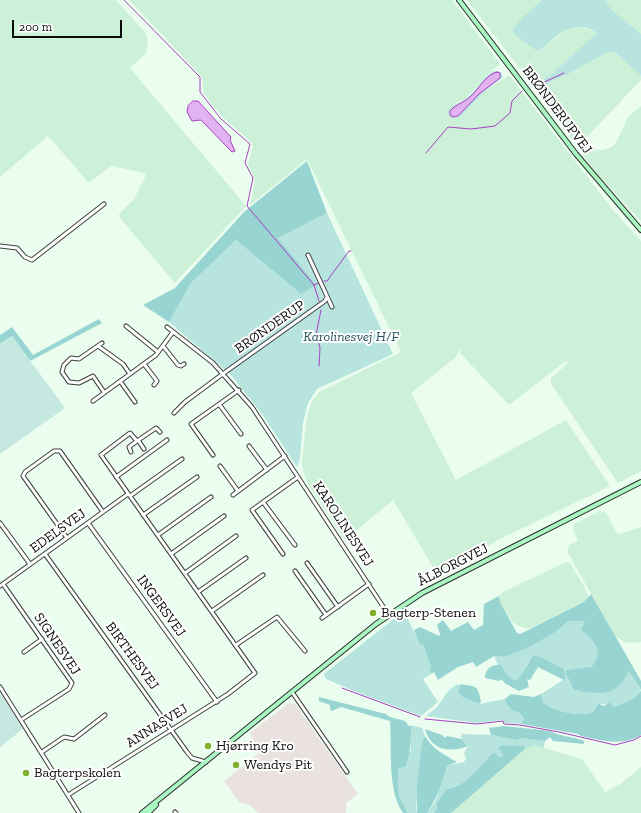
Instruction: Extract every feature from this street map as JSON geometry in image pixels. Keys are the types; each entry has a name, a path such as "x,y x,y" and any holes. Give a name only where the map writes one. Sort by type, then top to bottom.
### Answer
{"main road":[{"name":"BRØNDERUPVEJ","path":"459,0 576,154 641,230"},
{"name":"ÅLBORGVEJ","path":"142,813 165,796 388,614 422,593 641,482"},
{"name":"ÅLBORGVEJ","path":"148,813 165,796"}],"street":[{"path":"0,246 17,248 25,257 32,260 104,204"},
{"path":"308,255 332,307"},
{"name":"BRØNDERUP","path":"224,373 325,302 327,297"},
{"path":"126,326 158,352"},
{"name":"KAROLINESVEJ","path":"167,327 201,352 224,373 239,390 264,423 388,614"},
{"path":"93,401 158,352 173,332"},
{"path":"102,343 79,359 71,358 63,366 62,373 68,382 78,383 93,376 104,392"},
{"path":"98,346 122,363 130,374"},
{"path":"163,346 179,366 184,364"},
{"path":"144,364 156,381 154,385"},
{"path":"174,413 185,402 224,373"},
{"path":"120,381 135,402"},
{"path":"213,455 191,425 239,390"},
{"path":"219,404 241,434"},
{"path":"130,452 129,448 156,428 160,432"},
{"path":"144,449 129,433 101,454 236,645 277,617 305,651"},
{"path":"116,477 167,440"},
{"path":"249,446 267,470"},
{"path":"67,538 23,476 25,472 54,451 60,451 103,512"},
{"path":"233,495 285,456"},
{"name":"EDELSVEJ","path":"2,585 88,522 182,459"},
{"path":"220,466 238,491"},
{"path":"144,515 198,477"},
{"name":"KAROLINESVEJ","path":"283,554 252,511 298,477"},
{"path":"158,535 211,497"},
{"path":"263,502 295,546"},
{"path":"171,554 224,516"},
{"name":"INGERSVEJ","path":"88,522 216,702"},
{"path":"0,523 30,564"},
{"path":"185,573 236,536"},
{"name":"BIRTHESVEJ","path":"45,554 192,758 206,762"},
{"path":"198,592 246,558"},
{"path":"307,563 338,607"},
{"path":"295,571 326,615"},
{"path":"212,611 263,575"},
{"name":"KAROLINESVEJ","path":"322,618 369,584"},
{"name":"SIGNESVEJ","path":"2,585 70,679 71,686 21,720"},
{"path":"24,652 42,639"},
{"name":"ANNASVEJ","path":"68,795 216,702 241,685 255,673 236,645"},
{"path":"0,687 80,813"},
{"path":"292,692 347,772"},
{"path":"42,752 64,737 74,739 105,715"}],"shaded area":[{"path":"497,72 500,73 500,78 479,94 458,116 453,117 450,115 450,111 455,106 470,97 490,75"},
{"path":"193,101 198,101 231,137 230,140 235,151 232,152 201,120 192,121 187,112 188,106"},
{"path":"307,161 327,213 278,238 316,285 301,294 236,240 191,283 169,322 143,305 175,288 244,212"},
{"path":"99,319 102,323 30,361 12,336 0,344 0,335 12,327 33,355"},
{"path":"12,336 65,408 0,454 0,344"},
{"path":"591,594 641,681 641,690 629,671 619,686 607,692 584,692 575,690 572,687 566,673 567,670 591,667 598,656 598,651 594,642 581,630 585,621 568,621 557,631 531,646 504,657 494,656 476,667 473,662 458,667 438,680 434,672 431,674 429,669 431,667 423,644 420,645 414,630 420,627 439,636 440,634 437,625 443,620 451,631 468,622 474,630 483,625 484,604 499,596 500,602 517,633 520,634 584,602"},
{"path":"536,656 564,669 566,681 538,667 530,680 527,679 529,687 519,691 506,684 501,679 499,681 485,678 486,672 492,666 501,665 507,675 514,680 519,679 532,657"},
{"path":"460,684 476,688 479,692 481,702 479,704 463,697 458,692"},
{"path":"641,691 641,735 634,739 619,742 611,742 581,736 578,734 522,724 524,718 518,712 511,710 510,707 507,706 505,699 511,694 534,697 541,694 543,702 554,709 568,713 582,714 593,712 598,703 603,706 610,702 611,705 615,707 634,698"},
{"path":"0,693 23,729 0,747"},
{"path":"319,697 386,714 390,717 405,721 409,726 411,726 410,747 407,762 405,767 398,768 399,796 408,813 403,813 394,793 391,769 390,721 341,707 332,711 330,710 330,705 319,701"},
{"path":"289,703 295,704 358,794 346,803 346,813 259,813 248,804 239,802 224,781 259,753 250,733"},
{"path":"504,726 550,731 580,739 584,741 584,744 553,741 550,737 545,741 521,738 516,740 491,735 489,728"},
{"path":"425,729 442,735 445,738 447,736 461,739 468,746 448,749 436,746 428,736"},
{"path":"425,736 431,745 457,762 447,766 439,791 427,813 417,813 417,785 422,742"},
{"path":"503,745 524,746 525,749 451,813 434,813 437,808 437,803 447,789 466,780 493,753 500,758 503,755 498,748"}],"green space":[{"path":"116,0 144,31 148,39 146,53 130,68 246,206 175,283 120,218 119,214 134,199 146,175 145,173 111,166 89,183 48,136 0,177 0,1"},
{"path":"129,0 452,0 500,64 488,74 466,99 453,104 461,116 485,91 509,75 612,209 641,241 641,471 618,483 551,384 551,378 568,363 566,361 509,405 460,353 461,347 456,357 411,393 456,480 566,420 610,486 496,541 481,551 436,572 393,500 345,540 308,484 303,471 302,461 307,415 313,399 319,392 401,352 307,159 250,205 255,180 248,164 253,146 252,143 212,105 204,94 202,77"},
{"path":"467,0 542,0 522,18 513,29 539,51 570,27 578,26 598,33 553,73 536,84 532,84"},
{"path":"542,0 605,0 612,10 641,34 641,76 616,53 608,52 568,74 535,89 536,84 553,73 597,33 580,27 573,27 560,34 539,51 534,49 513,33 513,29 522,18"},
{"path":"605,0 641,0 641,34 612,10"},
{"path":"608,52 616,53 641,76 641,80 586,138 596,150 604,150 612,147 617,141 628,117 641,106 641,221 598,175 535,89 568,74"},
{"path":"493,71 501,72 503,77 485,91 461,116 453,118 450,117 448,111 450,108 466,99"},
{"name":"Karolinesvej H/F","path":"327,213 393,354 317,389 308,403 303,423 300,458 297,467 262,414 231,375 169,322 191,283 236,240 301,294 315,285 278,238"},
{"path":"600,511 606,513 616,532 620,534 641,527 641,642 627,643 615,636 567,551 570,545 578,540 573,530 574,524"},
{"path":"566,562 570,563 585,588 588,600 531,628 524,628 513,623 500,602 499,596 503,592"},
{"path":"404,611 420,644 423,644 431,667 429,669 431,674 423,679 438,702 421,716 326,679 324,674"},
{"path":"568,621 585,621 581,630 593,640 599,649 598,656 593,665 585,669 567,670 573,688 578,691 592,690 627,675 629,670 641,691 634,698 615,707 598,703 593,712 582,714 568,713 554,709 544,703 541,694 563,680 566,680 564,669 545,659 528,662 520,679 514,680 507,675 501,665 498,665 494,656 504,657 557,631"},
{"path":"457,684 460,686 458,692 479,704 505,699 507,706 510,707 511,710 518,712 524,718 522,724 505,723 502,720 477,723 426,716 437,707 449,690"},
{"path":"411,725 422,728 425,736 422,742 416,807 417,813 408,813 399,796 398,768 411,750"},
{"path":"462,734 491,735 516,740 521,738 545,741 544,748 534,745 525,749 524,746 503,745 504,755 500,759 495,753 493,753 466,780 447,789 434,813 427,813 435,802 447,766 464,762 466,759 464,753 468,746 461,739"},
{"path":"534,745 582,759 605,792 619,785 641,767 641,813 451,813 525,749"}],"waterway":[{"path":"124,0 200,77 200,92 221,119 250,144 245,163 253,178 247,206 314,285 319,301"},
{"path":"538,85 564,73"},
{"path":"426,153 448,127 471,129 495,126 510,113 512,101 522,91"},
{"path":"324,281 327,281 349,251 351,251"},
{"path":"314,285 319,283"},
{"path":"319,366 320,348 316,335 321,310"},
{"path":"342,688 420,717"},
{"path":"425,719 477,724 503,721 504,724 520,725 559,732 615,745 634,740 641,736"}],"place":[{"name":"Bagterp-Stenen","path":"373,613"},
{"name":"Hjørring Kro","path":"208,746"},
{"name":"Wendys Pit","path":"236,765"},
{"name":"Bagterpskolen","path":"26,773"}]}
